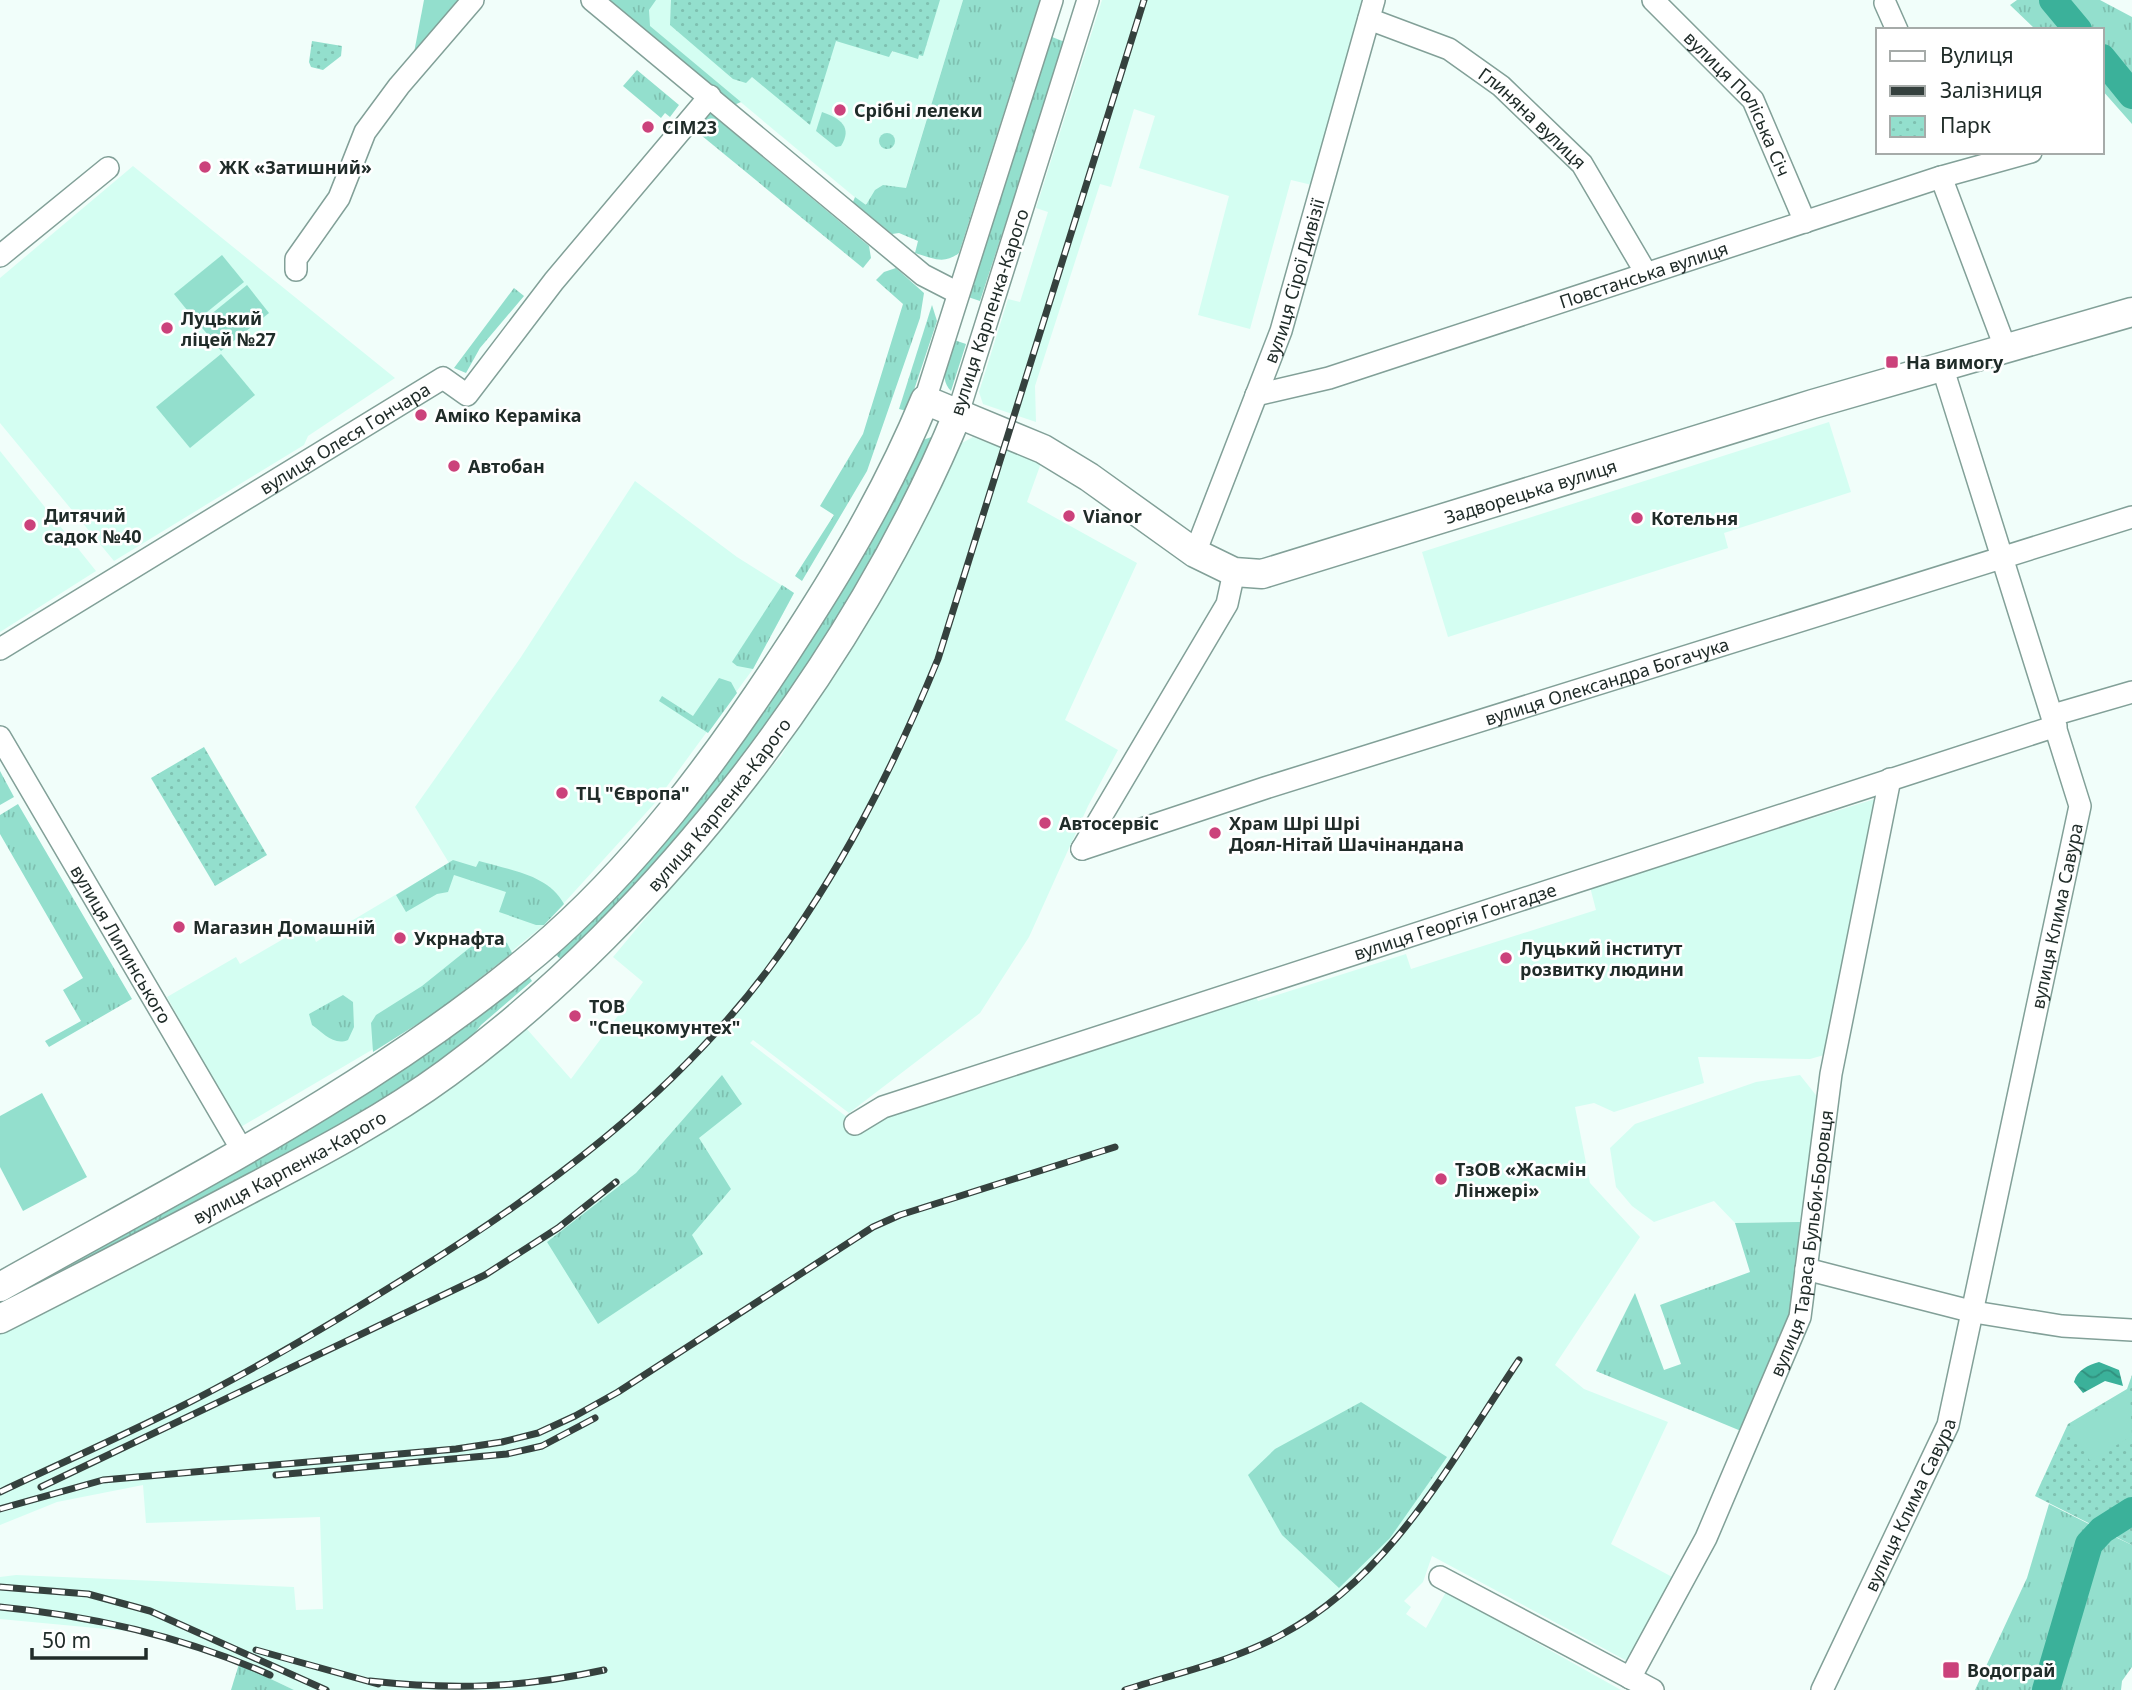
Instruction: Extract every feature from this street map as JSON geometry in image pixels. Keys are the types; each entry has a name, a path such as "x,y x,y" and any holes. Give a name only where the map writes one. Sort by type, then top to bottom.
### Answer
{"main road":[{"name":"Задворецька вулиця","path":"925,400 1044,449 1089,477 1195,553 1234,572 1262,573 2005,347 2132,312"},
{"name":"вулиця Карпенка-Карого","path":"0,1287 363,1080 537,952 587,908 683,797 732,735 839,571 899,462 925,400"},
{"name":"вулиця Карпенка-Карого","path":"0,1320 334,1145 445,1075 523,1014 646,894 723,802 793,710 903,532 958,413"},
{"path":"537,952 561,978"}],"street":[{"path":"296,270 296,259 339,198 365,132 399,86 473,0"},
{"path":"592,0 923,275 958,293"},
{"name":"вулиця Карпенка-Карого","path":"958,413 1088,0"},
{"name":"вулиця Поліська Січ","path":"1653,0 1753,100 1805,222"},
{"path":"1885,3 1896,28"},
{"path":"1049,10 1055,20 1069,26 1074,43"},
{"name":"вулиця Карпенка-Карого","path":"925,400 1049,10"},
{"name":"Глиняна вулиця","path":"1371,10 1449,49 1501,86 1581,164 1646,273"},
{"name":"вулиця Сірої Дивізії","path":"1195,553 1281,331 1371,10"},
{"name":"вулиця Олеся Гончара","path":"0,649 443,378 467,395 554,281 710,96"},
{"name":"Повстанська вулиця","path":"1256,395 1329,378 1941,177 1960,162 2017,154"},
{"path":"0,257 108,168"},
{"path":"1941,177 2005,347"},
{"name":"вулиця Клима Савура","path":"1822,1690 1948,1424 2080,806 1942,366"},
{"name":"вулиця Олександра Богачука","path":"1234,572 1227,604 1082,849 1265,788 2132,517"},
{"name":"вулиця Георгія Гонгадзе","path":"855,1124 883,1107 1890,779 2132,692"},
{"name":"вулиця Липинського","path":"0,737 242,1150"},
{"name":"вулиця Тараса Бульби-Боровця","path":"1630,1678 1706,1538 1800,1317 1831,1074 1890,779"},
{"path":"1805,1269 1974,1312 2062,1326 2132,1330"},
{"path":"1440,1577 1653,1690"}],"shaded area":[{"name":"Срібні лелеки","path":"618,0 963,0 896,220 887,224"},
{"path":"1102,0 1363,0 1312,185 1291,180 1250,329 1198,315 1229,196 1139,168 1155,116 1134,109 1111,187 1100,184 1035,386 1036,422 983,404 979,392 1008,299 1020,302 1048,212 1036,208"},
{"name":"Луцький ліцей №27","path":"133,166 395,378 308,436 304,445 114,561 0,423 0,278"},
{"path":"1829,422 1851,492 1724,533 1728,548 1448,637 1422,552"},
{"path":"973,437 1041,463 1027,502 1137,563 1065,720 1118,750 1088,806 1029,937 980,1013 849,1113 753,1040 750,1043 856,1124 1255,994 1258,1001 1406,954 1411,969 1596,910 1590,887 1878,798 1824,1055 1810,1059 1698,1057 1704,1083 1614,1112 1594,1103 1575,1107 1590,1183 1640,1237 1555,1365 1584,1389 1668,1422 1611,1544 1674,1578 1629,1662 1432,1556 1423,1582 1404,1601 1411,1607 1406,1614 1426,1628 1446,1592 1621,1690 294,1690 239,1664 138,1632 0,1619 0,1577 16,1575 294,1587 296,1610 323,1609 320,1517 146,1523 143,1485 57,1502 0,1525 0,1334 339,1157 457,1082 526,1028 571,1079 643,982 613,957 781,756 913,539 960,444"},
{"name":"Дитячий садок №40","path":"0,451 96,571 0,632"},
{"path":"635,481 737,557 794,593 753,669 654,804 544,925 438,1011 239,1128 167,997 236,957 240,964 309,924 316,942 449,863 415,807 521,657"},
{"path":"1800,1075 1819,1099 1800,1222 1735,1223 1714,1201 1654,1222 1632,1206 1616,1187 1610,1148 1635,1124 1756,1082"}],"green space":[{"path":"424,0 461,0 413,58"},
{"path":"604,0 656,0 649,10 650,26 741,102 734,105"},
{"path":"671,0 940,0 923,56 919,55 918,59 892,51 889,57 836,41 810,125 752,77 746,83 733,79 670,25"},
{"path":"963,0 1040,0 959,253 948,259 938,259 915,253 918,241 899,233 892,234 853,202 855,197 866,205 875,190 883,185 906,188"},
{"path":"2017,0 2100,0 2132,17 2132,124 2104,92 2104,28 2034,28 2010,5"},
{"path":"1052,37 1065,42 980,301 968,297"},
{"path":"312,41 342,46 341,56 323,70 311,67 309,62"},
{"path":"637,70 679,105 670,117 665,113 661,118 623,86"},
{"path":"822,112 843,124 846,134 841,146 836,147 816,131"},
{"path":"710,113 869,246 871,258 863,268 696,131"},
{"path":"884,133 890,133 895,141 893,147 884,149 879,144 879,138"},
{"path":"222,255 244,282 196,321 174,294"},
{"path":"896,268 924,293 920,318 867,471 802,581 795,576 834,515 820,506 863,434 903,304 876,280 884,272"},
{"path":"247,285 269,313 221,351 199,324"},
{"path":"514,288 524,296 480,348 466,373 454,368"},
{"path":"932,305 937,321 907,411 899,409"},
{"path":"954,340 966,344 951,391 944,373"},
{"path":"221,354 255,395 190,448 156,407"},
{"path":"937,435 913,494 830,636 702,812 565,963 554,953 591,916 920,441"},
{"path":"782,585 794,593 753,669 737,666 732,662"},
{"path":"719,678 731,682 737,693 708,733 659,701 662,696 693,716"},
{"path":"204,747 267,855 215,886 151,778"},
{"path":"0,771 14,797 0,805"},
{"path":"18,804 132,999 49,1047 45,1041 81,1021 63,990 83,978 0,834 0,815"},
{"path":"453,860 476,867 479,861 527,875 548,886 564,904 544,925 536,925 499,912 506,892 454,875 448,892 437,894 406,912 396,895"},
{"path":"491,936 507,943 512,953 438,1011 373,1052 371,1023 376,1015 422,986 483,937"},
{"path":"528,975 532,981 481,1025 459,1053 331,1140 13,1302 10,1296"},
{"path":"343,995 353,1002 354,1027 348,1040 338,1041 329,1038 312,1025 309,1014"},
{"path":"722,1075 742,1104 699,1138 731,1189 692,1235 703,1254 598,1324 547,1242 636,1173"},
{"path":"42,1093 87,1177 23,1211 0,1167 0,1116"},
{"path":"1800,1222 1794,1314 1741,1431 1596,1371 1635,1293 1664,1370 1681,1364 1660,1305 1750,1272 1735,1223"},
{"path":"2132,1375 2132,1545 2035,1496 2068,1424 2127,1389"},
{"path":"2130,1391 2132,1436 2090,1461 2070,1427"},
{"path":"1361,1402 1447,1457 1390,1538 1339,1588 1282,1535 1248,1475 1275,1449"},
{"path":"2132,1499 2113,1536 2100,1550 2059,1690 2034,1690 2078,1538 2091,1525"},
{"path":"2049,1504 2091,1525 2078,1538 2034,1690 1975,1690 2027,1578"},
{"path":"2113,1536 2132,1545 2132,1667 2122,1681 2121,1690 2059,1690 2100,1550"},
{"path":"239,1664 294,1690 231,1690"}],"water":[{"path":"2099,1362 2119,1370 2123,1386 2105,1381 2083,1393 2074,1382 2075,1378 2084,1369"}],"waterway":[{"path":"2053,0 2076,28"},
{"path":"2104,60 2132,95"},
{"path":"2046,1690 2089,1544 2102,1530 2132,1511"}],"railway":[{"path":"0,1492 154,1420 237,1377 384,1291 511,1209 604,1139 648,1100 730,1017 767,971 841,860 883,782 938,659 1144,0"},
{"path":"0,1509 103,1480 456,1449 538,1433 618,1392 873,1227 900,1215 1115,1147"},
{"path":"41,1487 485,1275 558,1228 616,1182"},
{"path":"1125,1690 1263,1644 1321,1610 1356,1581 1416,1513 1519,1360"},
{"path":"276,1475 507,1454 542,1446 595,1418"},
{"path":"0,1587 88,1594 150,1611 326,1690"},
{"path":"0,1607 70,1616 138,1630 205,1650 270,1675"},
{"path":"256,1650 378,1684"},
{"path":"370,1681 430,1686 487,1686 545,1681 604,1670"}],"place":[{"name":"Срібні лелеки","path":"840,110"},
{"name":"СІМ23","path":"648,127"},
{"name":"ЖК «Затишний»","path":"205,167"},
{"name":"Луцький ліцей №27","path":"167,328"},
{"name":"На вимогу","path":"1892,362"},
{"name":"Аміко Кераміка","path":"421,415"},
{"name":"Автобан","path":"454,466"},
{"name":"Vianor","path":"1069,516"},
{"name":"Котельня","path":"1637,518"},
{"name":"Дитячий садок №40","path":"30,525"},
{"name":"ТЦ \"Європа\"","path":"562,793"},
{"name":"Автосервіс","path":"1045,823"},
{"name":"Храм Шрі Шрі Доял-Нітай Шачінандана","path":"1215,833"},
{"name":"Магазин Домашній","path":"179,927"},
{"name":"Укрнафта","path":"400,938"},
{"name":"Луцький інститут розвитку людини","path":"1506,958"},
{"name":"ТОВ \"Спецкомунтех\"","path":"575,1016"},
{"name":"ТзОВ «Жасмін Лінжері»","path":"1441,1179"},
{"name":"Водограй","path":"1951,1670"}]}
